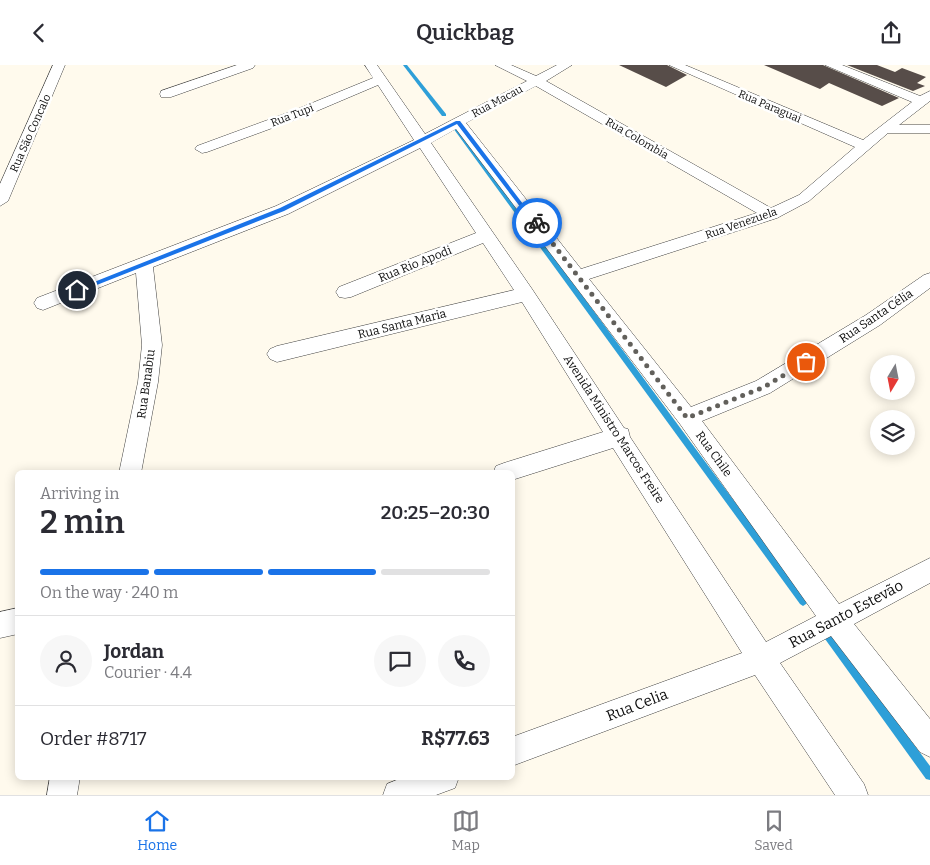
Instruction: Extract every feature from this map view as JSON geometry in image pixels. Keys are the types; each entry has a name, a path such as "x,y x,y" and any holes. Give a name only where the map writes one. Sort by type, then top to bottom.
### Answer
{"street":[{"name":"Rua São Concalo","path":"0,201 59,65"},
{"path":"166,94 249,65"},
{"name":"Rua Colombia","path":"501,65 535,80 771,215"},
{"name":"Rua Macau","path":"43,303 282,210 423,141 566,65"},
{"name":"Rua Paraguai","path":"675,65 865,146"},
{"path":"831,65 925,98"},
{"name":"Avenida Ministro Marcos Freire","path":"376,72 620,436 762,659 853,795"},
{"name":"Rua Tupi","path":"202,149 300,113 376,72"},
{"name":"Rua Venezuela","path":"576,277 771,215 804,198 885,129 925,98"},
{"name":"Rua Chile","path":"458,122 501,175 576,277 687,418 834,619 930,742"},
{"path":"885,129 926,132"},
{"name":"Rua Rio Apodi","path":"345,292 486,235"},
{"name":"Rua Banabiu","path":"131,470 148,382 152,345 144,264"},
{"name":"Rua Santa Célia","path":"687,418 764,387 873,320 930,279"},
{"name":"Rua Santa Maria","path":"277,354 526,294"},
{"path":"513,470 620,436"},
{"name":"Rua Santo Estevão","path":"762,659 834,619 930,570"},
{"path":"0,625 15,622"},
{"name":"Rua Celia","path":"515,751 762,659"},
{"path":"62,795 64,780"},
{"path":"398,795 436,780"}],"building":[{"path":"619,65 667,65 687,75 666,87"},
{"path":"764,65 823,65 899,98 882,106 829,83 820,89"},
{"path":"847,65 877,65 895,72 902,68 926,77 917,83 925,86 913,91"}],"waterway":[{"path":"405,65 444,115"},
{"path":"455,127 803,601"},
{"path":"823,629 930,775"}],"way so far":[{"path":"537,223 576,277 687,418 764,387 806,362"}],"route":[{"path":"77,290 282,210 458,122 537,223"}]}
